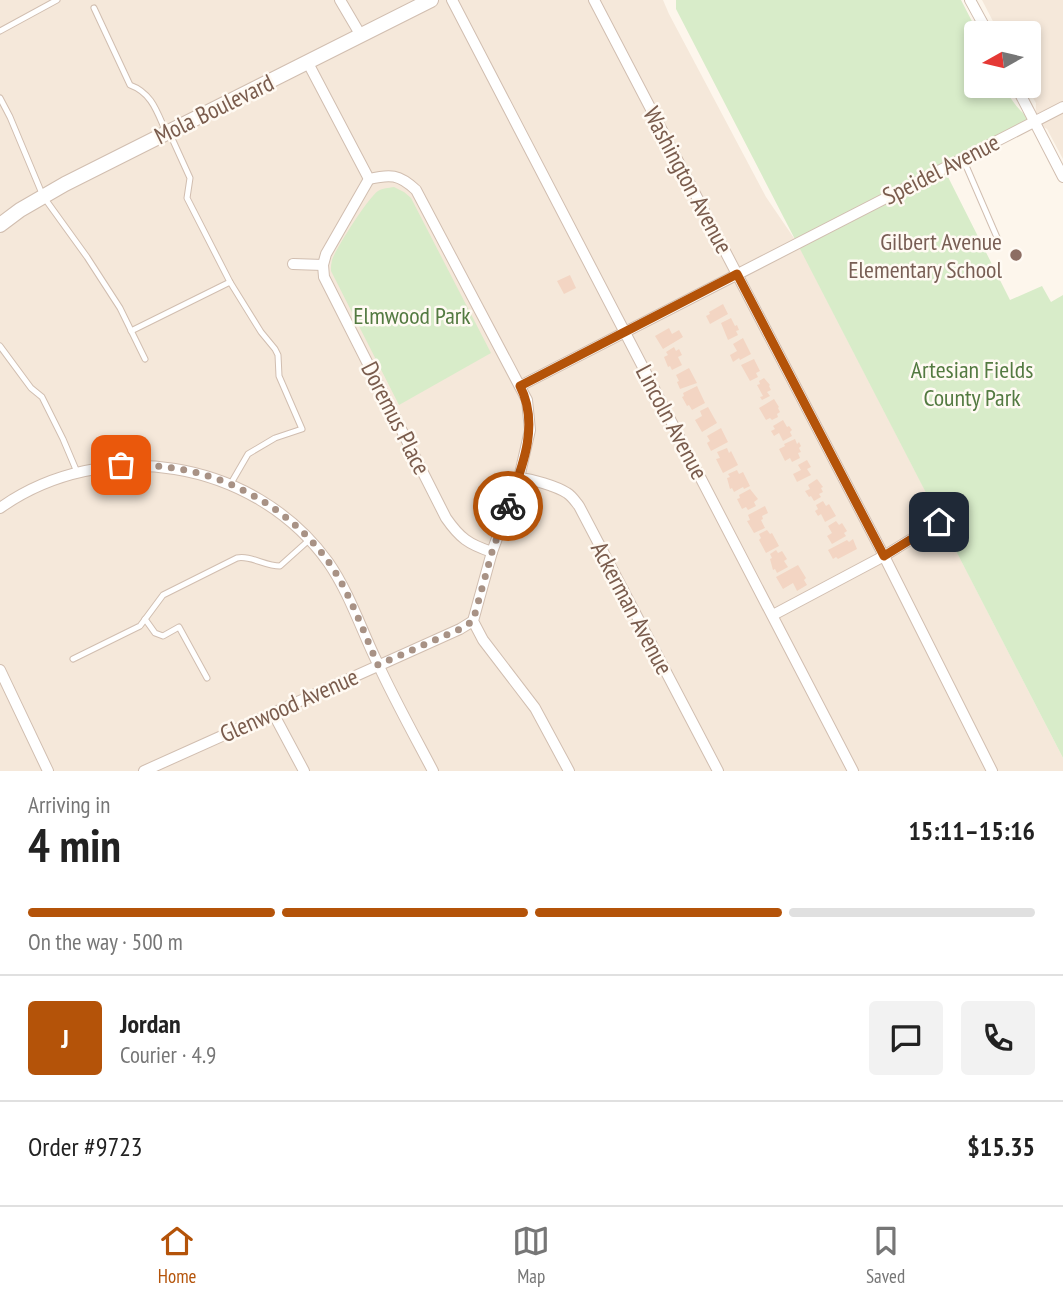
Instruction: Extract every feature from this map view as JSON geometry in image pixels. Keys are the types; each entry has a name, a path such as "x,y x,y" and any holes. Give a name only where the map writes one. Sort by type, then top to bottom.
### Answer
{"street":[{"path":"340,0 360,34"},
{"name":"Mola Boulevard","path":"0,225 43,196 431,0"},
{"name":"Lincoln Avenue","path":"452,0 853,771"},
{"name":"Washington Avenue","path":"594,0 884,556 992,771"},
{"path":"970,0 981,21"},
{"path":"308,63 369,179"},
{"path":"1022,98 1063,177"},
{"name":"Speidel Avenue","path":"520,386 1063,107"},
{"path":"293,264 323,265 326,254 369,179 387,175 407,181 416,190 527,400 530,430 519,478 492,552 473,621 483,640 535,708 569,771"},
{"name":"Doremus Place","path":"323,265 324,277 446,518 466,542 492,552"},
{"path":"0,508 48,481 77,472 121,465 146,465 191,471 256,498 277,511 309,540 341,582 378,665 433,771"},
{"name":"Ackerman Avenue","path":"519,478 558,488 570,494 579,506 718,771"},
{"path":"773,615 884,556 939,522"},
{"name":"Glenwood Avenue","path":"144,771 473,621"},
{"path":"0,670 48,771"},
{"path":"273,713 304,771"},
{"path":"168,760 174,771"}],"lane":[{"path":"0,32 57,0"},
{"path":"94,8 130,85 152,100 190,178 187,198 230,282 278,355 279,376 302,429 275,438 248,454 230,485"},
{"path":"0,98 43,196 120,308 145,359"},
{"path":"961,159 999,242"},
{"path":"131,331 230,282"},
{"path":"0,346 31,388 42,397 77,472"},
{"path":"73,659 140,626 163,594 243,556 271,566 280,566 309,540"},
{"path":"145,619 155,633 163,636 179,627 207,678"}],"shaded area":[{"path":"0,0 663,0 766,197 798,244 1063,758 1063,771 0,771"},
{"path":"982,0 1063,0 1063,159 1047,129 1035,122 1036,103 1033,98 1041,98 1041,21 993,21"}],"green space":[{"name":"Artesian Fields County Park","path":"676,0 961,0 972,21 964,21 964,98 1011,98 1035,122 944,169 1010,300 1042,286 1051,302 1063,295 1063,758 676,9"},
{"name":"Elmwood Park","path":"394,187 411,198 491,353 399,405 331,271 335,254 367,203 378,191"}],"building":[{"path":"570,275 576,288 564,294 557,281"},
{"path":"723,304 728,314 710,324 706,316"},
{"path":"731,318 739,330 736,331 738,335 728,340 721,323"},
{"path":"669,328 672,334 679,330 683,337 663,349 655,336"},
{"path":"743,338 751,354 733,362 730,355 737,351 733,344"},
{"path":"674,347 676,351 679,349 682,355 678,357 682,365 672,370 664,357 668,355 666,352"},
{"path":"754,359 760,371 756,373 758,377 750,381 741,365"},
{"path":"689,368 697,383 680,389 676,375"},
{"path":"764,378 771,390 767,392 770,396 762,400 760,397 763,396 757,385"},
{"path":"697,386 705,403 692,410 682,397 683,393"},
{"path":"774,399 780,412 778,417 766,420 759,408"},
{"path":"708,407 717,423 702,432 695,420 702,416 700,411"},
{"path":"783,420 792,430 792,436 783,441 779,433 774,436 771,431 775,429 773,426"},
{"path":"721,428 728,442 711,451 707,436"},
{"path":"795,439 801,446 801,452 798,453 800,458 792,462 790,458 785,461 779,449"},
{"path":"727,448 738,465 723,473 716,459 720,458 717,452"},
{"path":"807,460 811,467 807,469 811,475 797,482 793,474 801,470 798,465"},
{"path":"737,470 739,474 743,472 750,486 734,492 730,489 727,478 730,477 728,474"},
{"path":"817,479 823,492 819,494 821,497 814,501 805,491 810,489 808,485"},
{"path":"750,489 758,499 754,502 756,506 748,510 746,507 742,509 737,499"},
{"path":"823,501 826,506 829,504 836,516 825,522 821,514 818,516 815,511 818,509 816,505"},
{"path":"765,506 768,513 762,516 761,520 765,528 754,533 747,521 750,520 748,515"},
{"path":"836,521 839,525 842,523 847,531 844,533 846,536 832,544 827,536 832,533 828,526"},
{"path":"767,530 772,533 779,546 766,553 759,534"},
{"path":"853,539 857,549 833,559 828,550"},
{"path":"776,550 778,553 782,551 788,567 777,573 773,570 770,559 770,554"},
{"path":"798,565 807,585 797,591 793,583 783,589 776,577"}],"way so far":[{"path":"121,465 167,467 215,478 277,511 314,545 341,582 378,665 473,621 508,506"}],"place":[{"name":"Gilbert Avenue Elementary School","path":"1016,255"}],"route":[{"path":"508,506 519,478 530,430 527,400 520,386 737,274 884,556 939,522"}]}
